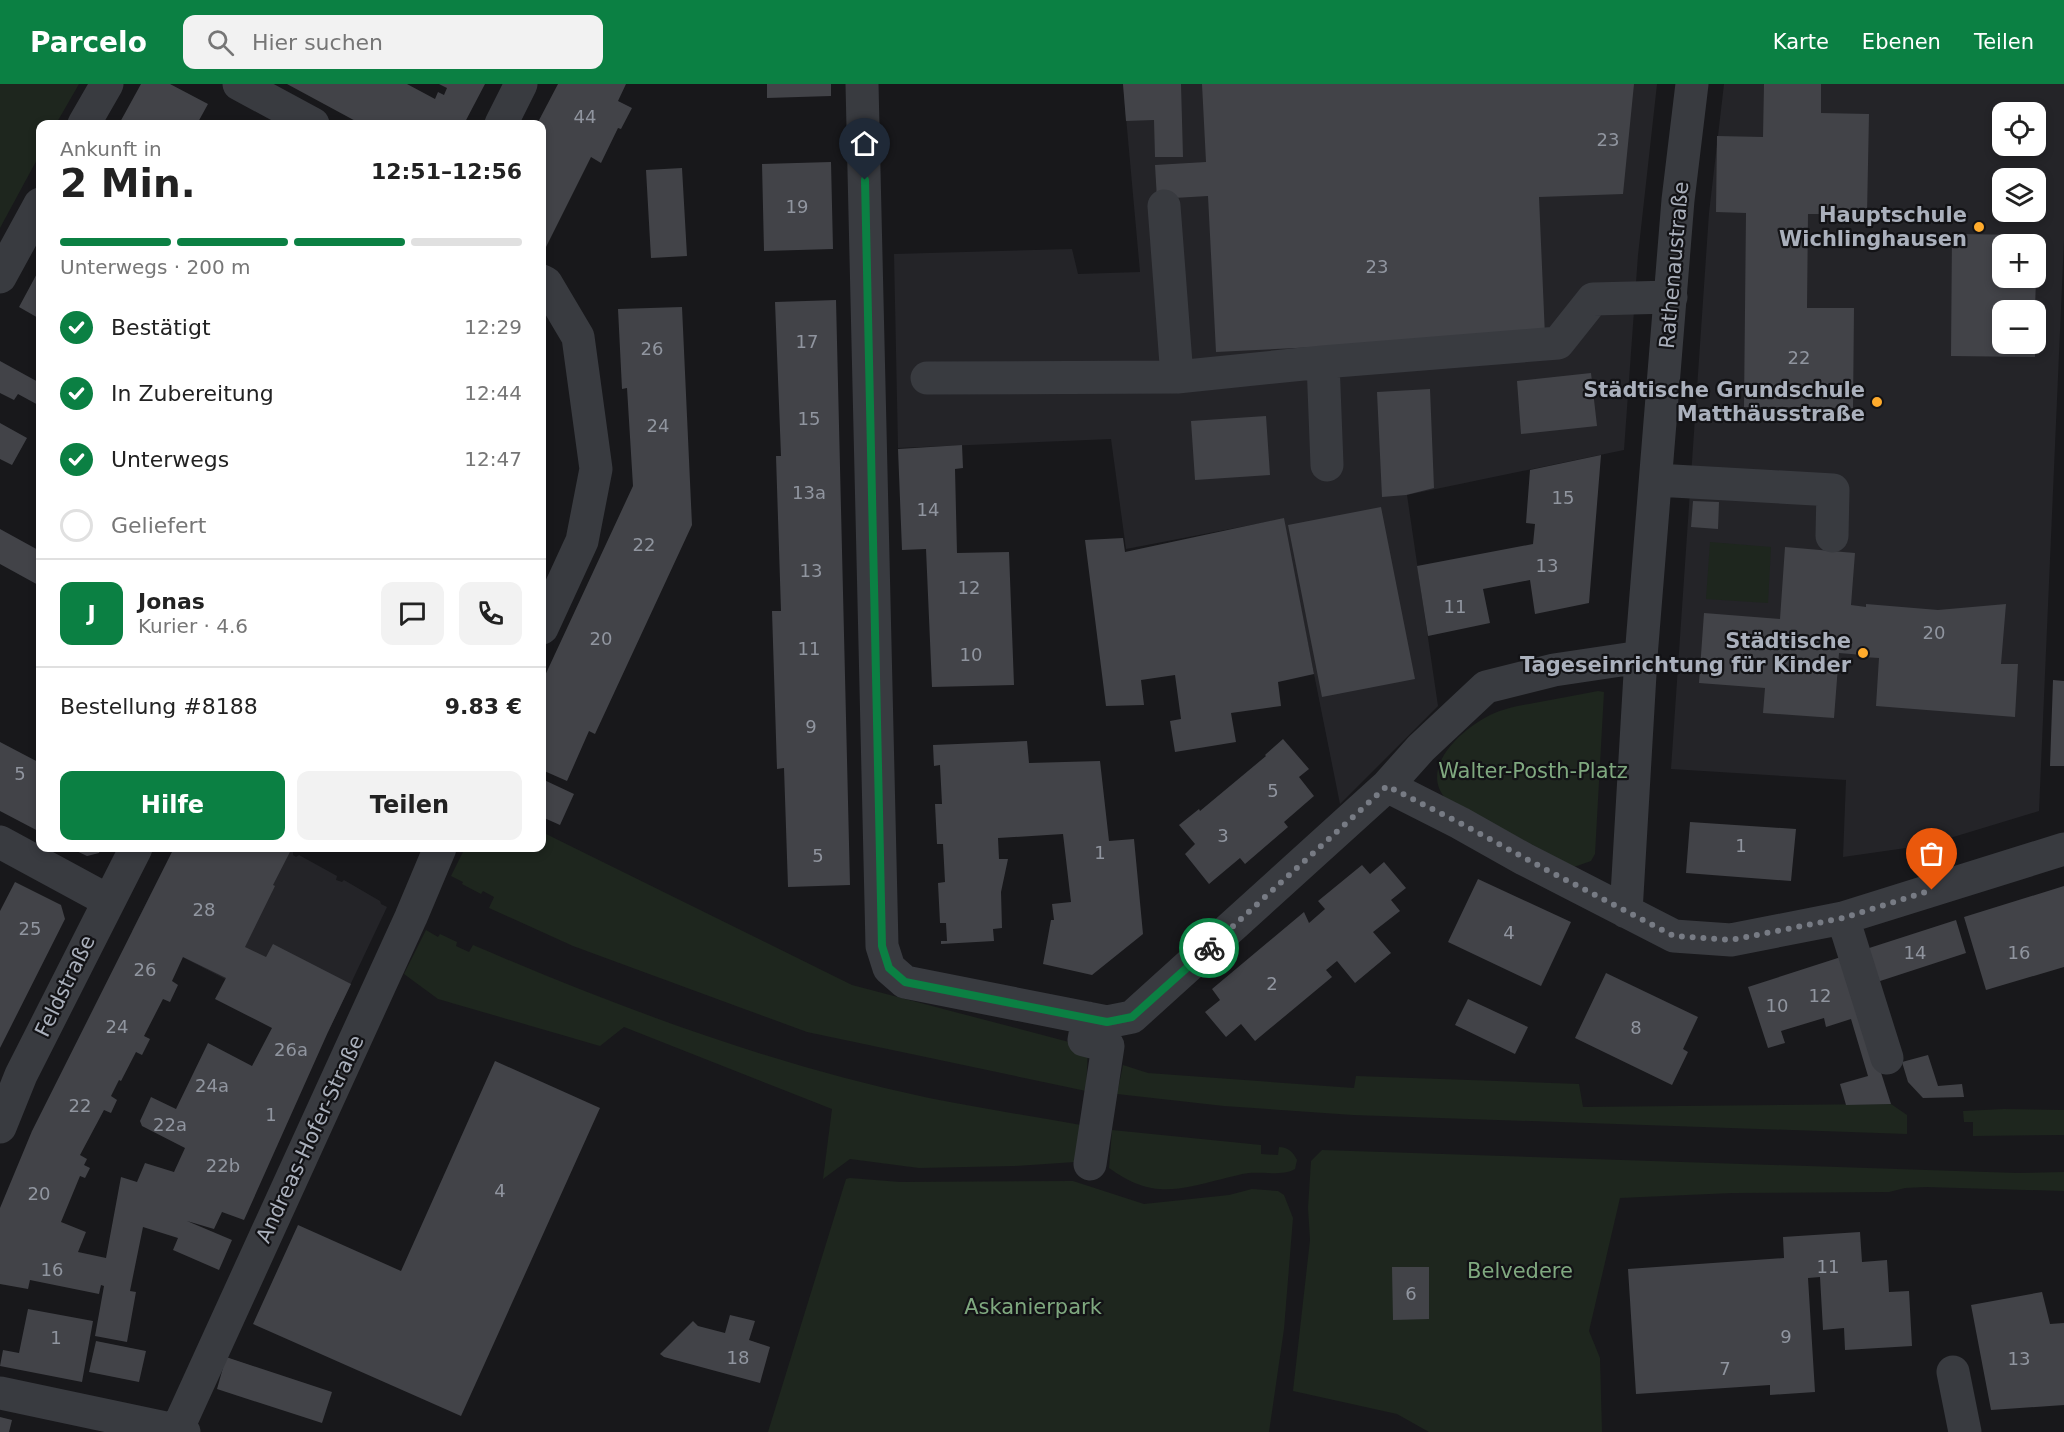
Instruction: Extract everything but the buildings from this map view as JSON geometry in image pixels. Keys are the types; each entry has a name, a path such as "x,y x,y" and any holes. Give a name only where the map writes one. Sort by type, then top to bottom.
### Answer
{"street":[{"path":"86,120 107,84"},
{"path":"239,84 306,120"},
{"path":"503,120 521,84"},
{"path":"862,84 882,946 889,968 905,982 1107,1022 1132,1017 1387,786 1421,748 1486,687 1554,669 1641,657 1626,912"},
{"name":"Rathenaustraße","path":"1641,657 1678,201 1692,84"},
{"path":"1164,206 1177,377"},
{"path":"0,277 36,211"},
{"path":"546,283 578,337 597,469 582,541 546,619"},
{"path":"927,378 1177,377 1323,362 1558,343 1593,299 1671,297"},
{"path":"1323,362 1327,465"},
{"path":"1656,480 1833,490 1832,536"},
{"path":"1387,786 1674,936 1731,940 1843,918 2064,849"},
{"path":"0,842 107,900"},
{"name":"Feldstraße","path":"0,1127 21,1075 107,900 134,852"},
{"name":"Andreas-Hofer-Straße","path":"181,1431 438,852"},
{"path":"1843,918 1887,1058"},
{"path":"1088,1018 1084,1040 1108,1046 1090,1164"},
{"path":"1953,1372 1965,1432"},
{"path":"0,1393 181,1431"}],"shaded area":[{"path":"1123,84 1657,84 1638,255 1624,450 1407,495 1438,706 1340,804 1283,519 1126,549 1111,439 898,448 894,254 1072,249 1078,274 1140,272"},
{"path":"1724,84 2064,84 2064,240 2039,811 1927,845 1843,857 1846,780 1671,769 1709,213"},
{"path":"172,852 293,852 296,857 299,855 337,876 336,880 342,882 344,880 387,907 328,1032 132,931"}],"green space":[{"path":"0,84 79,84 58,120 36,120 36,161 0,228"},
{"path":"1710,542 1771,547 1768,603 1706,599"},
{"name":"Walter-Posth-Platz","path":"1598,691 1604,692 1595,854 1591,861 1574,867 1446,799 1438,786 1437,772 1442,758 1463,733 1477,723 1490,715 1511,708"},
{"path":"546,834 852,985 1088,1047 1086,1091 807,1032 573,946 489,908 494,897 483,891 481,894 451,876 463,852 546,852"},
{"path":"426,930 438,937 440,934 457,942 456,946 469,952 473,945 584,991 754,1052 870,1085 986,1109 1081,1125 1075,1162 919,1168 850,1159 823,1179 832,1109 624,1027 600,1046 438,999 404,974"},
{"path":"1123,1065 1148,1073 1354,1088 1356,1076 1579,1084 1583,1107 1891,1104 1907,1115 1907,1134 1353,1115 1224,1106 1117,1094"},
{"path":"2064,1110 2064,1135 1973,1136 1973,1122 1964,1122 1963,1111"},
{"path":"1112,1130 1261,1145 1261,1154 1278,1155 1279,1147 1282,1147 1290,1150 1297,1160 1295,1169 1285,1172 1246,1173 1177,1189 1151,1188 1124,1178 1109,1168"},
{"name":"Belvedere","path":"1322,1150 2017,1173 2064,1172 2064,1191 1926,1187 1905,1188 1889,1192 1732,1193 1620,1198 1589,1331 1600,1358 1602,1432 1429,1432 1397,1414 1293,1391 1310,1240 1308,1208 1311,1161"},
{"name":"Askanierpark","path":"846,1179 900,1182 1073,1181 1144,1204 1229,1195 1252,1189 1278,1191 1284,1195 1293,1218 1284,1329 1269,1432 768,1432"}],"way so far":[{"path":"1209,948 1387,786 1674,936 1731,940 1843,918 1932,890"}],"place":[{"name":"Hauptschule Wichlinghausen","path":"1979,227"},
{"name":"Städtische Grundschule Matthäusstraße","path":"1877,402"},
{"name":"Städtische Tageseinrichtung für Kinder","path":"1863,653"}],"route":[{"path":"865,180 882,946 889,968 905,982 1107,1022 1132,1017 1209,948"}]}
